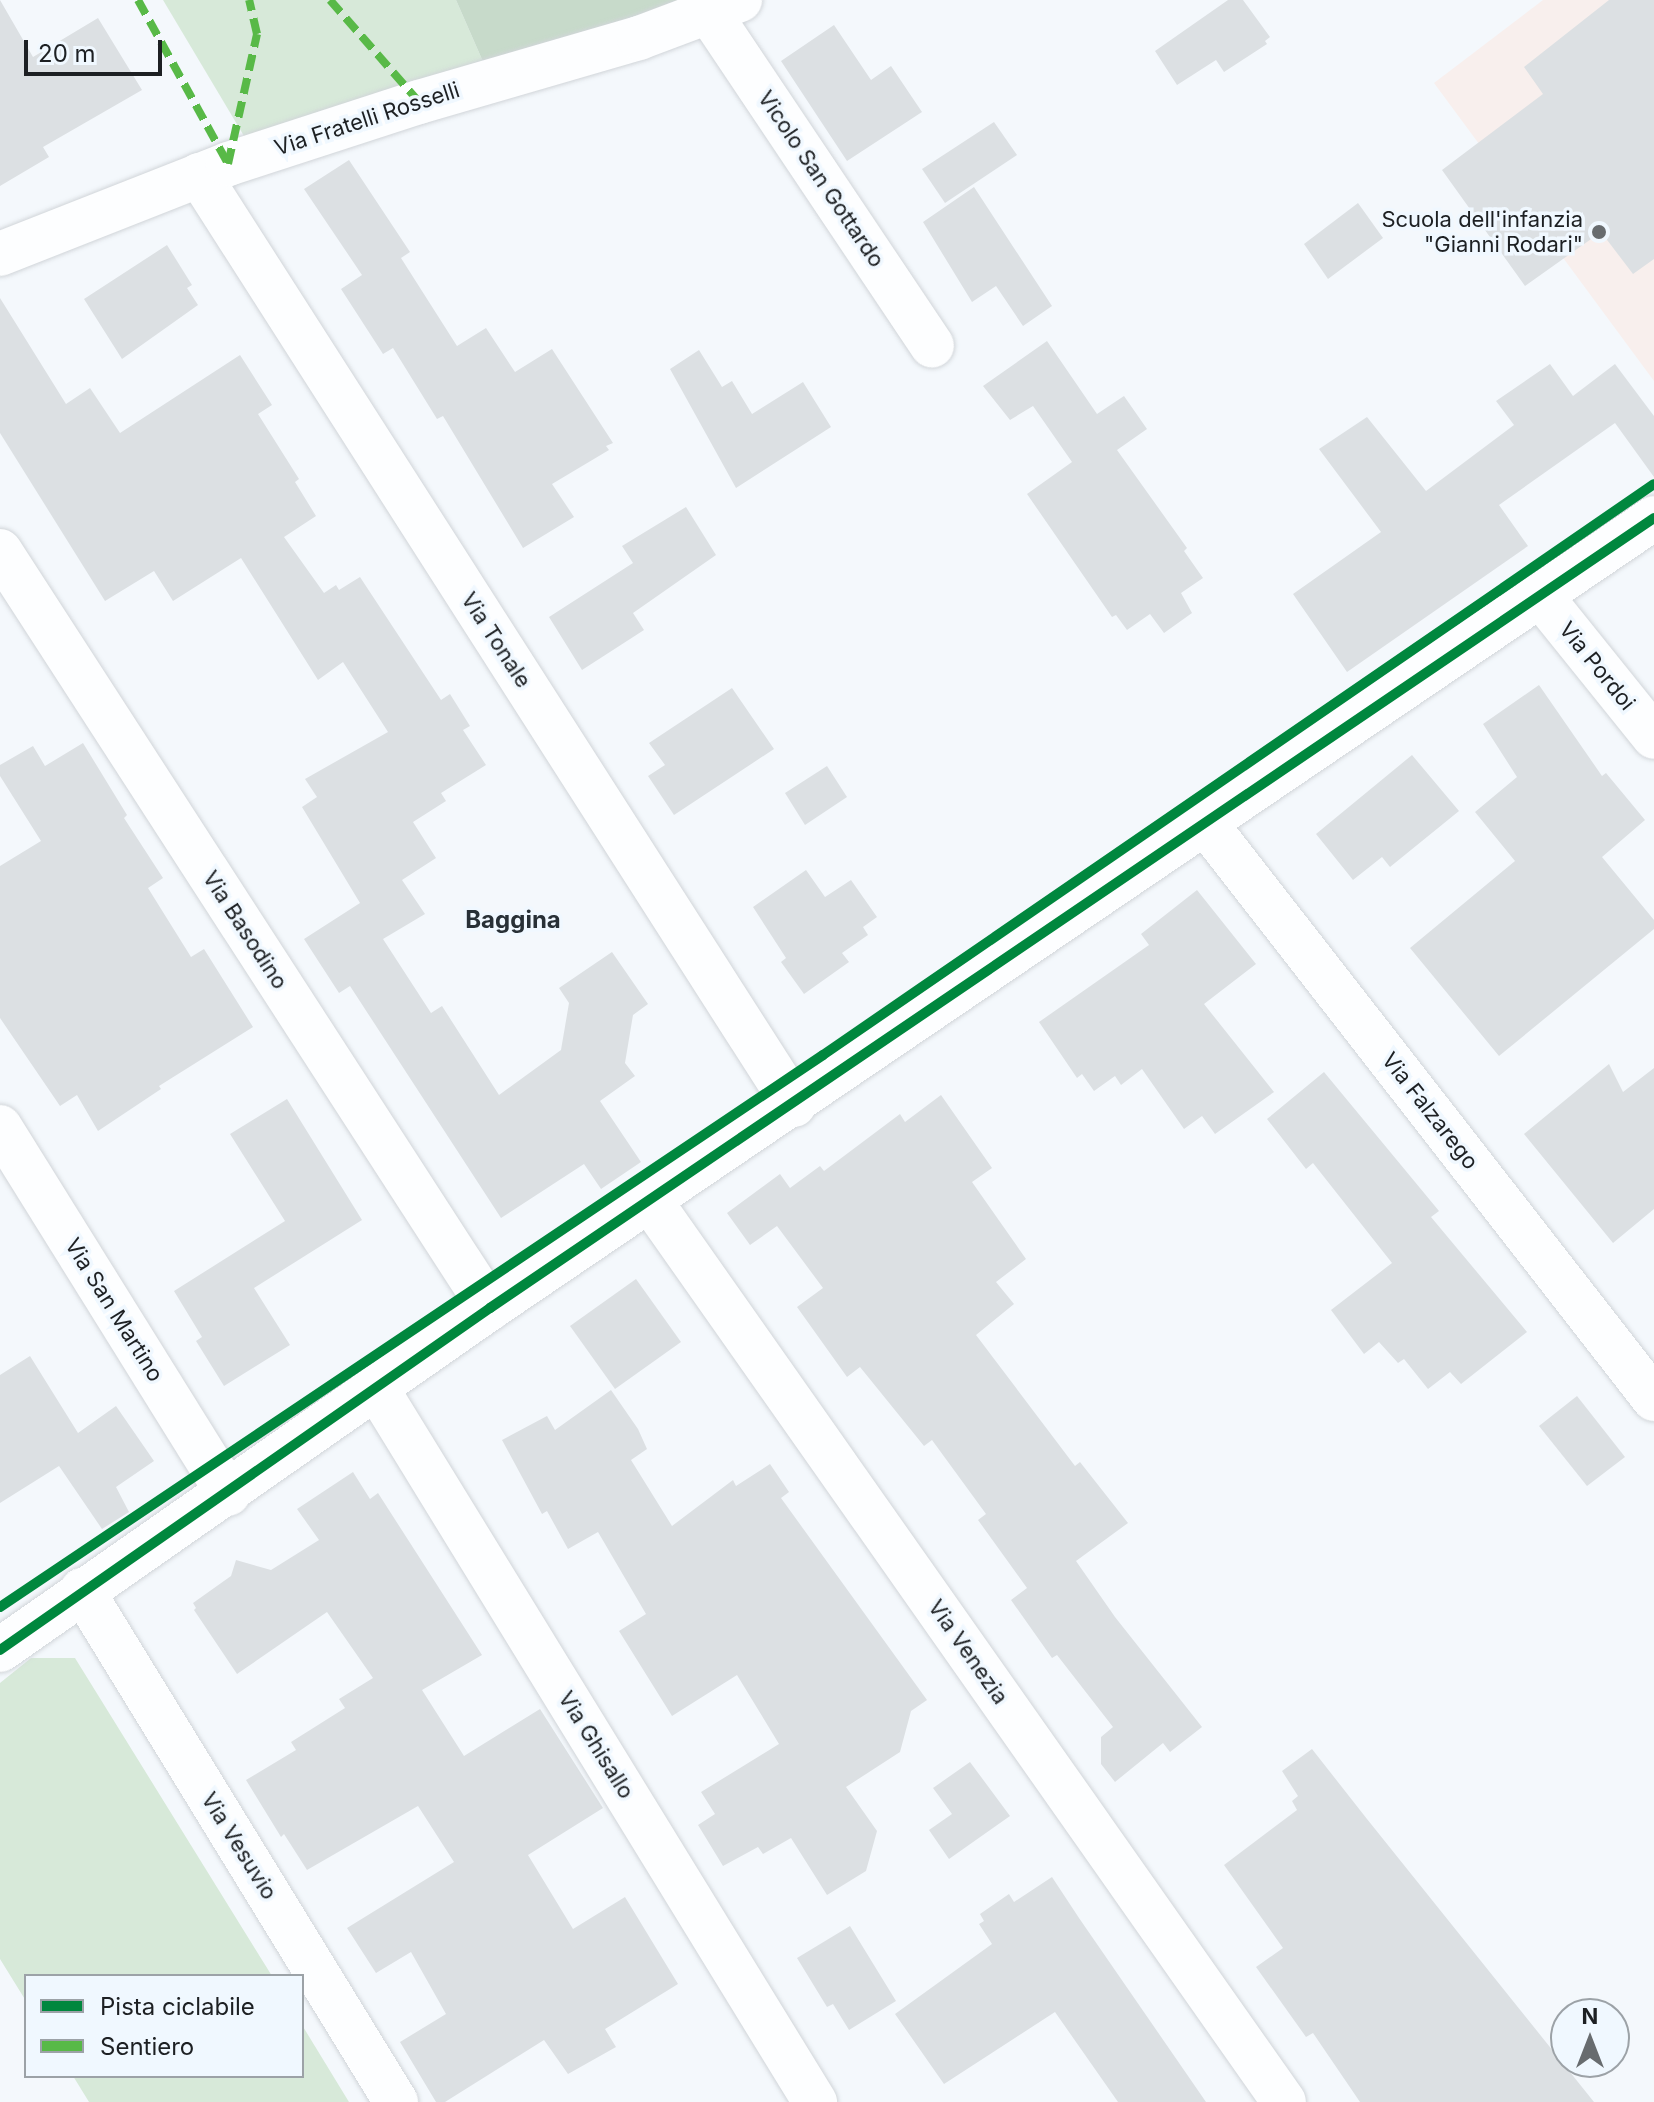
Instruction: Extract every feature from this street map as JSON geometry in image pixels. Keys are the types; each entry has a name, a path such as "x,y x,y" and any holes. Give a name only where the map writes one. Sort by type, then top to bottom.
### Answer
{"street":[{"name":"Via Fratelli Rosselli","path":"0,254 199,175 419,102 639,38 725,7"},
{"name":"Vicolo San Gottardo","path":"725,7 932,345"},
{"name":"Via Tonale","path":"199,175 794,1105"},
{"path":"0,1650 82,1590 228,1494 490,1308 794,1105 1654,518"},
{"name":"Via Basodino","path":"0,551 490,1308"},
{"name":"Via Pordoi","path":"1540,595 1654,737"},
{"name":"Via Falzarego","path":"1206,824 1654,1399"},
{"name":"Via San Martino","path":"0,1127 228,1494"},
{"name":"Via Venezia","path":"651,1202 1284,2102"},
{"name":"Via Ghisallo","path":"377,1389 815,2102"},
{"name":"Via Vesuvio","path":"82,1590 396,2102"}],"shaded area":[{"name":"Scuola dell'infanzia \"Gianni Rodari\"","path":"1543,0 1654,0 1654,381 1434,83"}],"green space":[{"path":"163,0 456,0 484,64 247,141"},
{"path":"456,0 694,0 484,64"},
{"path":"31,1658 75,1658 271,1974 24,1974 24,1998 0,1959 0,1683"},
{"path":"304,2028 349,2102 89,2102 74,2078 304,2078"}],"building":[{"path":"0,0 33,57 98,18 142,90 43,147 49,157 0,186"},
{"path":"1228,0 1243,0 1270,37 1265,41 1267,44 1224,72 1216,60 1177,85 1155,51"},
{"name":"Scuola dell'infanzia \"Gianni Rodari\"","path":"1609,0 1654,0 1654,259 1633,274 1601,232 1525,286 1442,170 1543,94 1524,67"},
{"path":"834,25 871,80 891,66 922,112 847,161 781,61"},
{"path":"994,122 1017,155 945,203 922,169"},
{"path":"349,160 410,252 401,258 457,346 486,328 515,372 552,349 613,443 606,446 609,450 552,484 574,517 523,548 443,416 437,419 393,348 383,354 341,289 362,275 304,189"},
{"path":"974,187 1052,306 1023,326 996,286 972,302 923,222"},
{"path":"1358,203 1383,238 1328,279 1304,244"},
{"path":"167,245 192,285 187,288 198,305 122,359 84,299"},
{"path":"0,298 66,404 90,388 120,433 240,355 272,405 258,414 299,479 295,482 316,516 284,537 324,593 336,585 339,590 360,577 441,700 450,694 470,726 463,730 486,765 441,793 446,801 413,822 436,858 402,880 425,914 383,939 431,1013 442,1006 499,1095 561,1050 569,1003 559,988 612,952 648,1004 633,1015 625,1063 635,1076 600,1101 641,1162 601,1189 584,1164 501,1218 350,986 339,993 304,939 360,903 302,807 317,797 305,779 388,732 343,662 318,680 241,558 173,601 154,571 105,601 0,433"},
{"path":"1047,341 1097,414 1124,396 1147,429 1117,450 1187,548 1184,551 1203,578 1181,593 1192,613 1164,633 1150,614 1127,630 1116,615 1112,617 1027,494 1072,462 1033,406 1010,420 983,386"},
{"path":"699,350 722,387 732,381 752,414 803,382 831,427 736,488 670,369"},
{"path":"1550,364 1573,396 1615,364 1654,416 1654,477 1615,423 1499,505 1528,546 1347,672 1293,594 1381,532 1319,449 1367,417 1426,491 1514,425 1496,401"},
{"path":"686,507 716,555 633,613 644,630 582,670 549,617 633,563 622,546"},
{"path":"1539,685 1602,776 1606,773 1645,820 1602,857 1654,920 1654,929 1499,1056 1410,948 1515,861 1475,812 1517,777 1483,724"},
{"path":"732,688 774,749 674,815 648,776 665,765 649,743"},
{"path":"83,743 127,815 124,818 163,878 148,888 191,957 204,949 253,1027 159,1086 161,1089 98,1131 77,1095 60,1106 0,1018 0,866 41,841 0,776 0,765 33,746 45,766"},
{"path":"1412,755 1459,811 1390,867 1382,857 1353,880 1316,834"},
{"path":"827,766 847,797 805,825 785,793"},
{"path":"806,870 825,897 851,880 877,917 863,927 868,935 842,953 849,962 804,994 781,962 786,958 753,907"},
{"path":"1197,890 1256,964 1204,1004 1274,1092 1215,1134 1202,1116 1184,1129 1142,1069 1121,1085 1115,1076 1094,1091 1082,1074 1077,1078 1039,1022 1149,945 1141,934"},
{"path":"1609,1064 1623,1092 1654,1068 1654,1209 1613,1243 1524,1134"},
{"path":"1324,1072 1439,1211 1431,1217 1527,1332 1461,1384 1450,1372 1428,1389 1404,1359 1398,1363 1379,1342 1364,1354 1331,1310 1392,1263 1313,1163 1306,1169 1267,1119"},
{"path":"941,1095 992,1168 972,1182 1026,1259 996,1282 1014,1304 976,1335 1075,1466 1080,1462 1128,1523 1076,1561 1115,1617 1202,1727 1170,1752 1163,1743 1115,1782 1101,1764 1101,1737 1113,1727 1057,1655 1052,1658 1011,1600 1027,1588 978,1520 986,1514 932,1440 924,1446 860,1367 847,1377 797,1307 823,1288 777,1226 750,1245 727,1213 780,1174 790,1188 820,1166 824,1171 900,1114 905,1122"},
{"path":"287,1099 362,1220 254,1288 290,1345 224,1386 196,1341 202,1337 174,1291 285,1221 230,1134"},
{"path":"636,1279 681,1342 615,1389 570,1326"},
{"path":"30,1356 78,1433 116,1406 154,1461 116,1487 129,1512 102,1529 59,1466 0,1503 0,1375"},
{"path":"611,1390 638,1429 647,1449 631,1460 672,1526 733,1480 736,1486 770,1464 789,1492 781,1498 927,1700 911,1711 900,1752 846,1787 877,1831 866,1871 827,1895 791,1838 763,1854 758,1847 723,1866 698,1825 715,1814 701,1792 779,1744 737,1675 672,1716 619,1631 646,1614 598,1532 568,1549 547,1511 542,1514 502,1440 547,1416 555,1430"},
{"path":"1577,1396 1625,1457 1587,1486 1539,1426"},
{"path":"353,1472 370,1499 378,1493 482,1655 422,1690 464,1756 540,1709 603,1808 528,1855 573,1929 625,1897 678,1984 605,2029 616,2047 568,2074 544,2040 445,2102 436,2102 400,2042 446,2014 411,1952 376,1973 347,1928 454,1862 418,1806 307,1870 284,1834 281,1837 246,1780 296,1750 291,1742 345,1708 339,1699 373,1678 327,1612 237,1674 194,1610 193,1603 231,1576 236,1560 271,1570 319,1540 297,1509"},
{"path":"1312,1749 1550,2047 1550,2078 1575,2078 1594,2102 1360,2102 1313,2033 1306,2037 1256,1967 1283,1948 1224,1865 1297,1810 1292,1801 1298,1796 1282,1771"},
{"path":"970,1762 1010,1816 949,1859 929,1830 952,1814 933,1788"},
{"path":"1052,1877 1206,2102 1118,2102 1055,2012 944,2084 895,2014 992,1944 979,1924 984,1921 980,1914 1009,1894 1014,1902"},
{"path":"850,1926 896,2001 849,2030 833,2004 827,2007 797,1958"}],"marked path":[{"path":"138,0 228,164"},
{"path":"228,164 257,34 249,0"},
{"path":"330,0 419,102"}],"cycle path":[{"path":"0,1607 823,1055 1654,484"},
{"path":"0,1650 490,1308 1654,518"}],"place":[{"name":"Scuola dell'infanzia \"Gianni Rodari\"","path":"1599,232"}],"district":[{"name":"Baggina","path":"513,920"}]}
